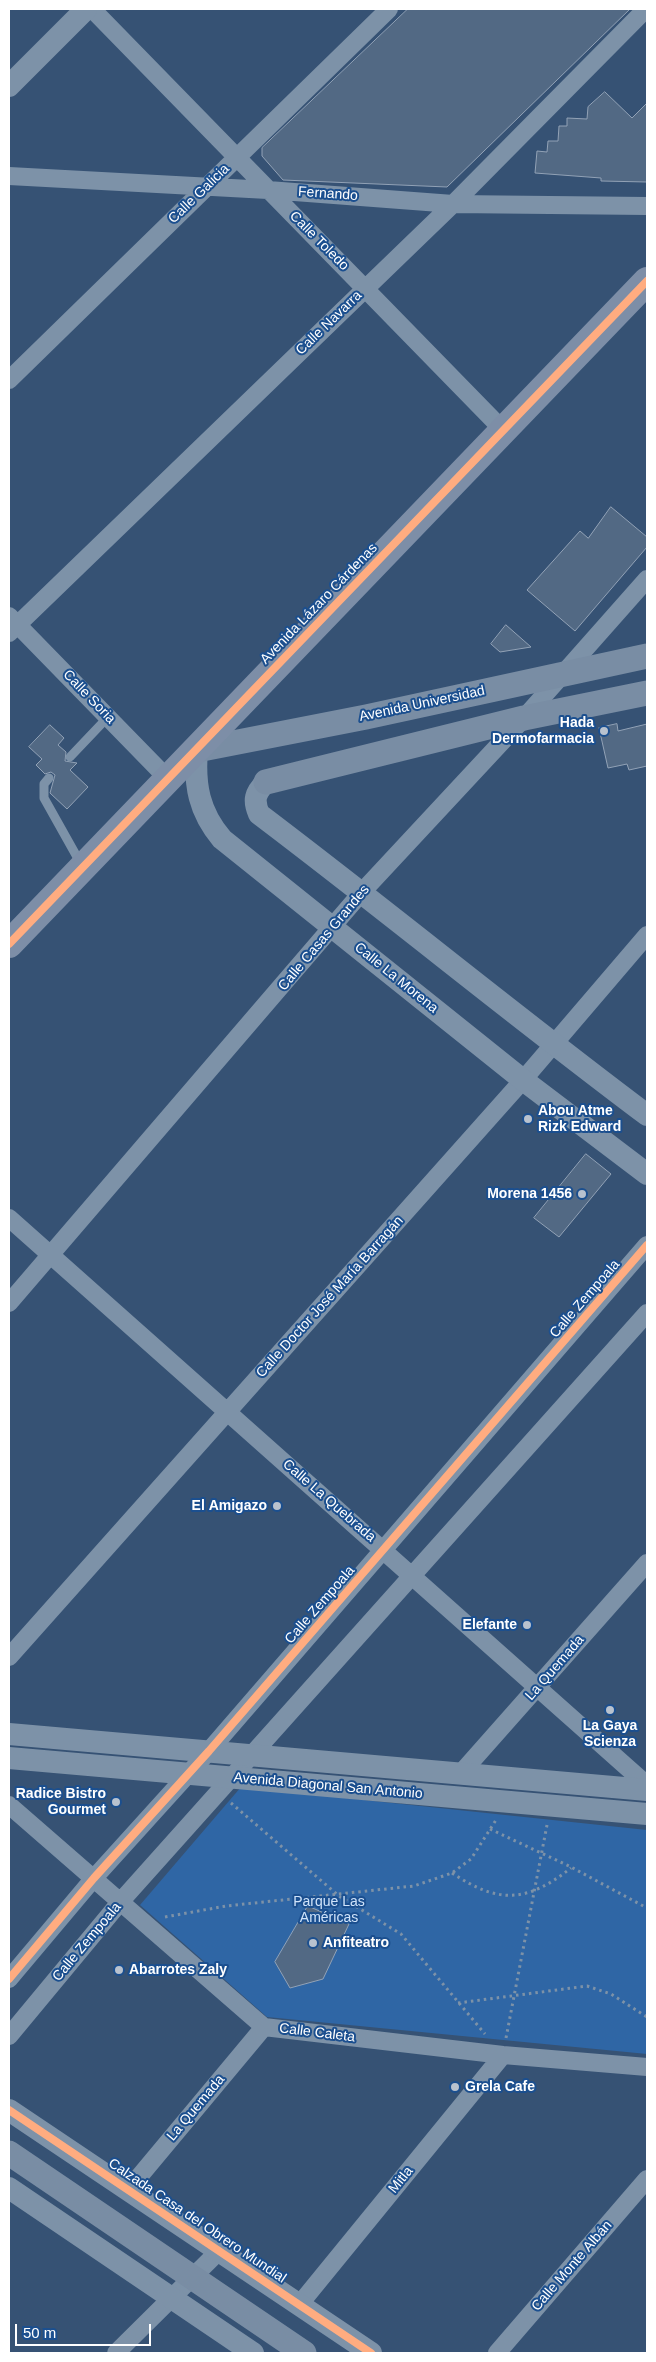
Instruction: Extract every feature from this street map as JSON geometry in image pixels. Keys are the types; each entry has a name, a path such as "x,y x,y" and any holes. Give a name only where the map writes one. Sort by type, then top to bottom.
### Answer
{"main road":[{"name":"Avenida Lázaro Cárdenas","path":"9,944 647,281"},
{"name":"Avenida Universidad","path":"196,750 366,717 647,656"},
{"path":"266,782 524,718 647,693"},
{"path":"9,2153 304,2353"}],"street":[{"path":"9,86 86,9"},
{"name":"Calle Toledo","path":"92,9 504,431"},
{"name":"Calle Galicia","path":"9,380 389,9"},
{"name":"Calle Navarra","path":"12,625 453,204 646,9"},
{"name":"Fernando","path":"9,176 207,186 453,204 647,206"},
{"name":"Calle Casas Grandes","path":"9,1303 334,927 362,892 524,718 647,579"},
{"name":"Calle Soria","path":"12,625 108,717 168,779"},
{"name":"Calle La Morena","path":"196,750 197,790 202,808 210,825 222,839 523,1080 647,1174"},
{"path":"266,782 256,791 254,803 260,814 362,892 553,1045 647,1115"},
{"name":"Calle Doctor José María Barragán","path":"9,1657 523,1080 647,934"},
{"name":"Calle La Quebrada","path":"9,1218 647,1785"},
{"name":"Calle Zempoala","path":"9,1979 94,1878 209,1752 647,1245"},
{"name":"Calle Zempoala","path":"9,2036 121,1901 413,1577 647,1312"},
{"name":"La Quemada","path":"462,1772 538,1689 647,1563"},
{"name":"Avenida Diagonal San Antonio","path":"9,1734 253,1756 462,1772 647,1790"},
{"name":"Avenida Diagonal San Antonio","path":"9,1758 189,1774 226,1785 507,1802 647,1814"},
{"name":"Calle Caleta","path":"9,1805 264,2027 503,2055 647,2067"},
{"name":"La Quemada","path":"128,2190 264,2027"},
{"name":"Mitla","path":"299,2305 503,2055"},
{"name":"Calzada Casa del Obrero Mundial","path":"9,2110 371,2353"},
{"name":"Calle Monte Albán","path":"497,2353 647,2179"},
{"path":"9,2188 253,2353"},
{"path":"116,2353 219,2251"}],"lane":[{"path":"70,757 108,717"},
{"path":"49,778 44,784 44,798 83,867"}],"path":[{"path":"226,1785 339,1896 401,1934 503,2055"},
{"path":"143,1921 226,1906 339,1896 414,1886 452,1873 471,1859 507,1802"},
{"path":"503,2055 551,1806"},
{"path":"490,1829 571,1868 647,1908"},
{"path":"452,1873 476,1889 502,1896 523,1895 551,1883 571,1868"},
{"path":"458,2003 587,1986 611,1994 647,2017"}],"green space":[{"name":"Parque Las Américas","path":"241,1787 647,1830 647,2054 267,2017 140,1905"}],"building":[{"path":"408,9 630,9 447,187 283,180 262,156 262,148"},
{"path":"605,92 632,118 647,103 647,182 601,181 601,178 535,173 537,151 547,152 548,141 558,141 559,126 567,126 567,118 587,119 588,107"},
{"path":"611,507 647,537 647,547 575,631 527,590 580,531 588,538"},
{"path":"506,625 531,647 500,652 491,644"},
{"path":"617,724 618,731 647,724 647,766 629,770 627,764 608,768 599,728"},
{"path":"50,725 64,738 58,745 66,752 65,761 77,763 70,770 88,787 67,809 50,793 55,775 51,772 45,774 36,765 42,759 29,747"},
{"name":"Morena 1456","path":"586,1154 611,1174 559,1237 534,1218"},
{"name":"Anfiteatro","path":"308,1906 349,1924 323,1979 290,1988 275,1962"}],"cycle path":[{"path":"9,944 647,281"},
{"path":"9,1979 94,1878 209,1751 647,1245"},
{"path":"9,2110 371,2353"}],"place":[{"name":"Hada Dermofarmacia","path":"604,731"},
{"name":"Abou Atme Rizk Edward","path":"528,1119"},
{"name":"Morena 1456","path":"582,1194"},
{"name":"El Amigazo","path":"277,1506"},
{"name":"Elefante","path":"527,1625"},
{"name":"La Gaya Scienza","path":"610,1710"},
{"name":"Radice Bistro Gourmet","path":"116,1802"},
{"name":"Anfiteatro","path":"313,1943"},
{"name":"Abarrotes Zaly","path":"119,1970"},
{"name":"Grela Cafe","path":"455,2087"}]}
